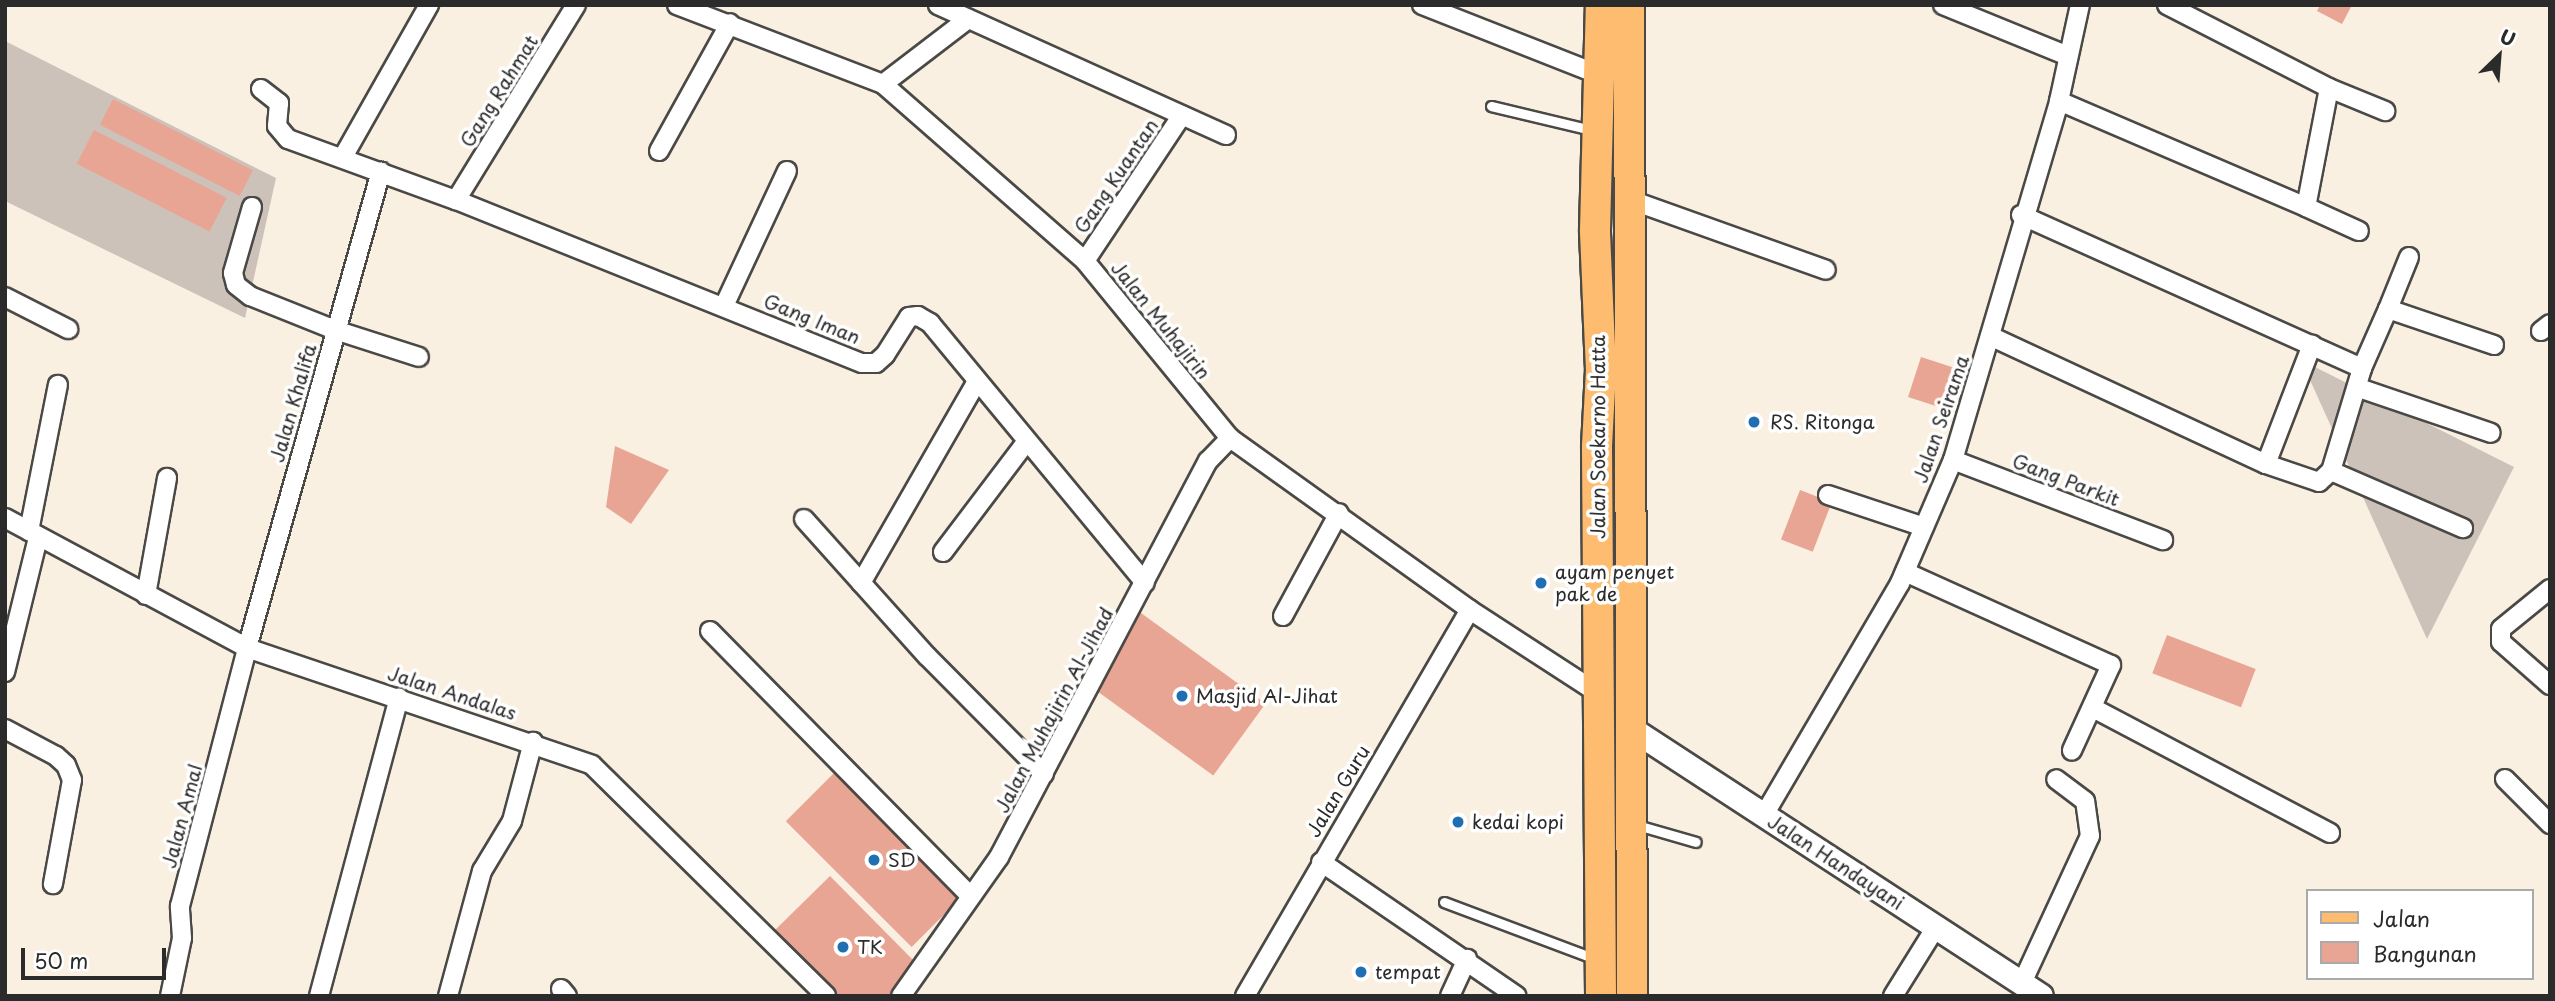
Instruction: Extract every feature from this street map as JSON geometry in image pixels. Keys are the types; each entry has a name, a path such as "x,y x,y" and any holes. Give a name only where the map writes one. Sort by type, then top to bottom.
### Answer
{"main road":[{"name":"Jalan Soekarno Hatta","path":"1601,5 1597,74 1595,230 1601,369 1598,693 1601,996"},
{"name":"Jalan Soekarno Hatta","path":"1629,5 1632,996"},
{"path":"1595,230 1629,231"}],"street":[{"path":"343,157 429,5"},
{"name":"Gang Rahmat","path":"456,200 576,5"},
{"name":"Jalan Muhajirin","path":"677,5 730,23 883,84 1085,261 1230,438 1339,513 1470,610 1598,693"},
{"path":"937,5 1226,135"},
{"path":"1422,5 1597,74"},
{"path":"1943,5 2068,56"},
{"name":"Jalan Seirama","path":"1764,815 1905,572 1953,460 1990,336 2021,215 2059,101 2080,5"},
{"path":"2167,5 2329,88 2385,111"},
{"path":"883,84 968,19"},
{"path":"659,151 730,23"},
{"path":"2306,207 2329,88"},
{"name":"Gang Iman","path":"261,89 279,103 280,134 456,200 862,363 876,363 885,355 909,317 918,316 930,323 1145,583"},
{"path":"2059,101 2359,231"},
{"name":"Gang Kuantan","path":"1085,261 1182,115"},
{"name":"Jalan Khalifa","path":"247,648 382,171"},
{"path":"723,306 787,171"},
{"path":"1628,199 1826,270"},
{"path":"252,207 233,272 236,285 250,296 335,330 419,357"},
{"path":"2021,215 2362,368"},
{"path":"1990,336 2266,464 2319,482 2331,471 2359,388 2362,368 2409,257"},
{"path":"5,297 68,329"},
{"path":"2388,309 2494,345"},
{"path":"2266,464 2312,345"},
{"path":"861,583 977,382"},
{"path":"5,672 33,535 58,385"},
{"path":"2359,388 2491,433"},
{"name":"Jalan Muhajirin Al-Jihad","path":"901,996 999,857 1208,461 1230,438"},
{"path":"943,552 1027,441"},
{"name":"Gang Parkit","path":"1953,460 2164,540"},
{"path":"2331,471 2463,528"},
{"path":"146,595 167,478"},
{"path":"1828,495 1924,527"},
{"path":"1283,615 1339,513"},
{"name":"Jalan Andalas","path":"5,518 247,648 533,742 592,765 825,996"},
{"path":"804,519 861,583 1044,774"},
{"path":"1905,572 2108,663 2112,669 2072,750"},
{"path":"2550,589 2501,629 2501,642 2550,685"},
{"name":"Jalan Guru","path":"1245,996 1470,610"},
{"path":"710,631 970,896"},
{"name":"Jalan Amal","path":"170,996 182,938 180,906 247,648"},
{"path":"319,996 399,698"},
{"path":"2093,708 2330,832"},
{"path":"5,729 56,756 66,765 72,780 53,884"},
{"name":"Jalan Handayani","path":"1632,729 2031,990"},
{"path":"448,996 482,871 512,821 533,742"},
{"path":"2031,990 2090,836 2085,801 2056,779"},
{"path":"2505,779 2550,824"},
{"path":"1321,862 1467,959 1517,996"},
{"path":"1893,996 1936,927"},
{"path":"1450,996 1467,959"}],"lane":[{"path":"1491,106 1596,131"},
{"path":"1632,823 1696,842"},
{"path":"1444,902 1601,961"}],"shaded area":[{"path":"5,41 276,178 245,318 5,201"},
{"path":"2301,360 2514,467 2427,639"}],"building":[{"path":"2320,5 2352,5 2342,24 2317,11"},
{"path":"113,99 253,170 240,196 100,125"},
{"path":"94,130 227,198 210,232 77,164"},
{"path":"1921,357 1962,370 1949,410 1908,397"},
{"path":"615,446 669,470 631,524 606,507"},
{"path":"1800,490 1832,502 1813,552 1781,539"},
{"name":"Masjid Al-Jihat","path":"1141,613 1266,704 1213,776 1089,685"},
{"path":"2167,635 2256,669 2241,707 2152,673"},
{"name":"SD","path":"836,771 962,897 912,947 786,821"},
{"name":"TK","path":"830,876 914,961 888,996 836,996 772,933"}],"place":[{"name":"RS. Ritonga","path":"1754,422"},
{"name":"ayam penyet pak de","path":"1541,583"},
{"name":"Masjid Al-Jihat","path":"1182,696"},
{"name":"kedai kopi","path":"1458,822"},
{"name":"SD","path":"874,860"},
{"name":"TK","path":"843,947"},
{"name":"tempat","path":"1361,972"}]}
